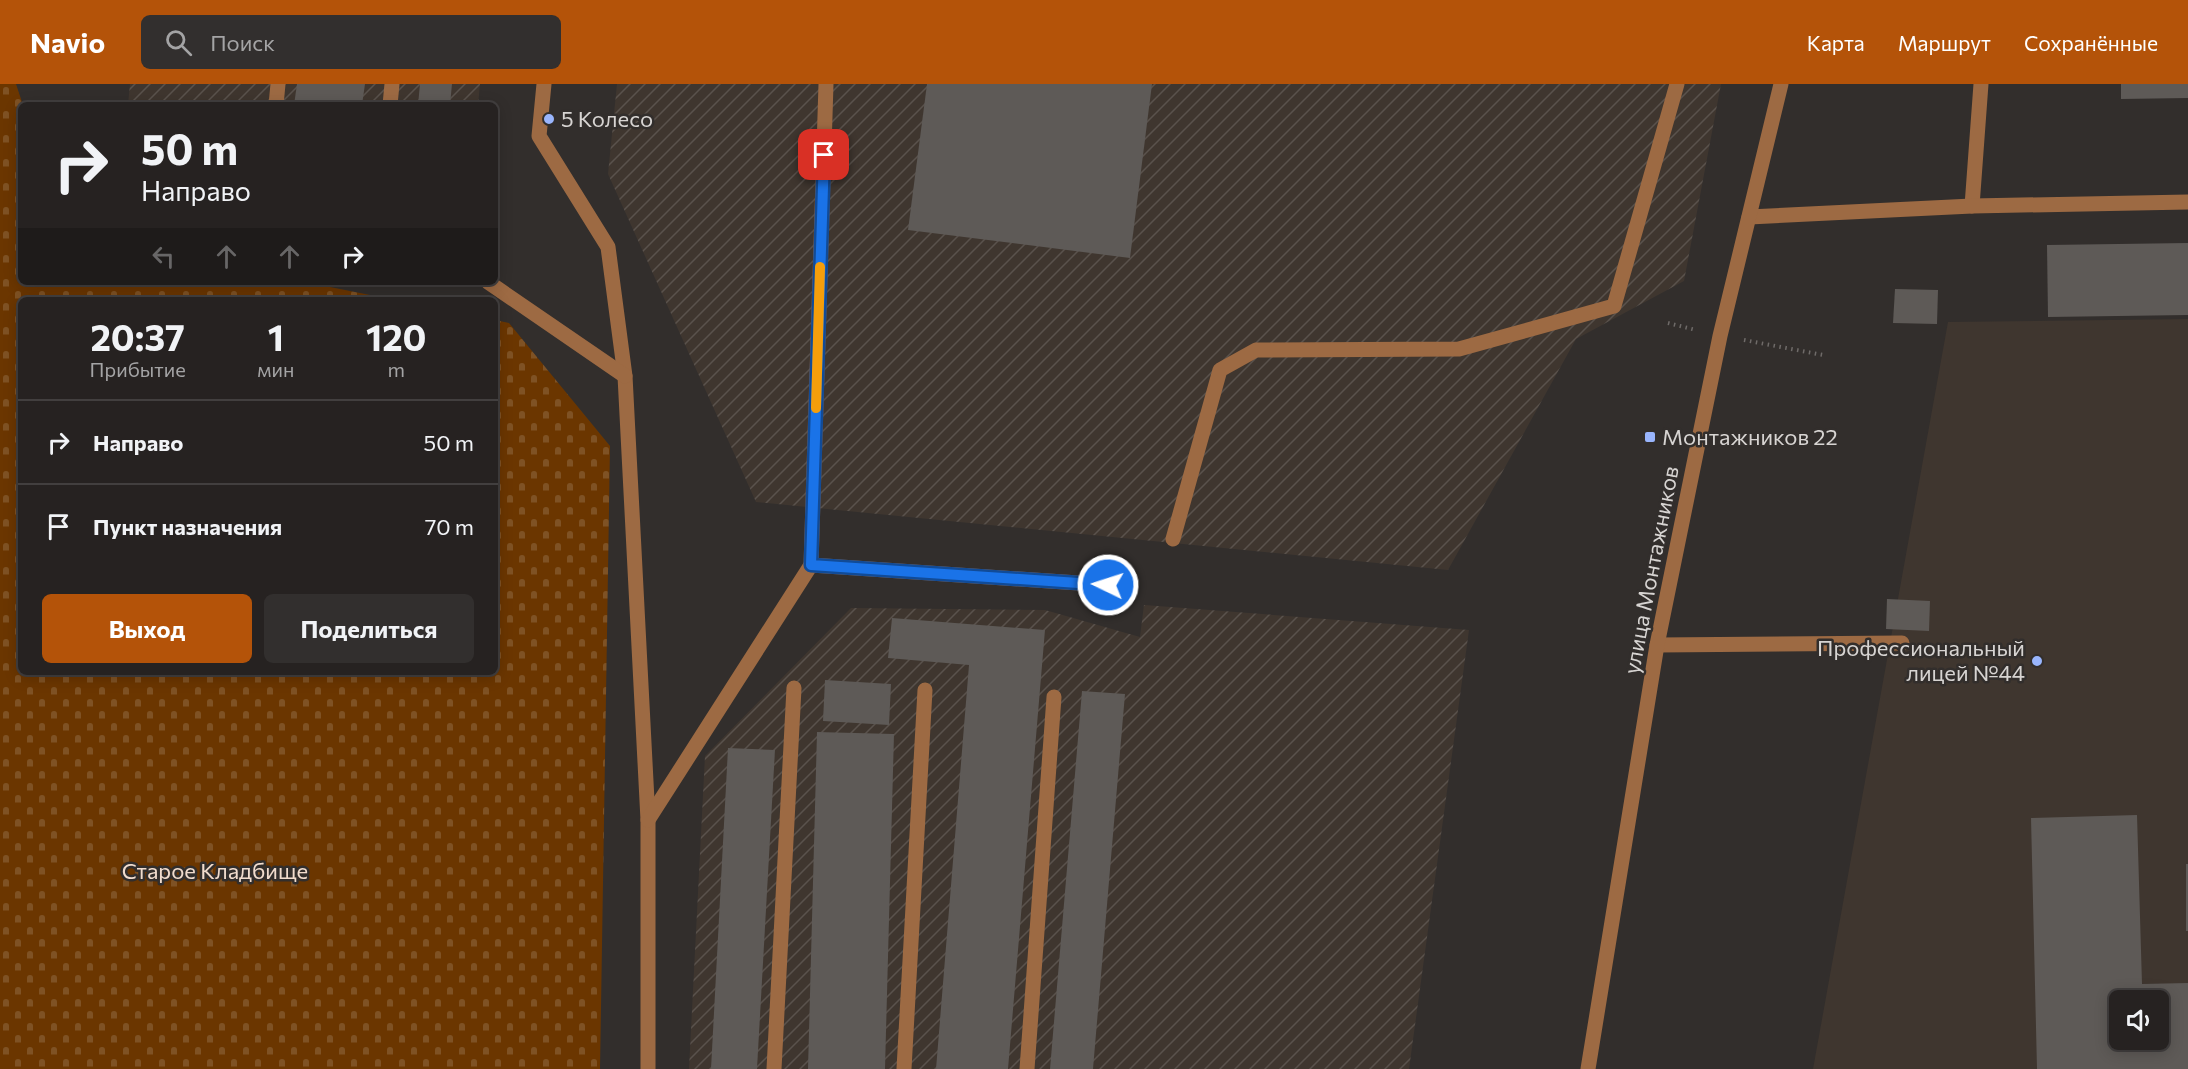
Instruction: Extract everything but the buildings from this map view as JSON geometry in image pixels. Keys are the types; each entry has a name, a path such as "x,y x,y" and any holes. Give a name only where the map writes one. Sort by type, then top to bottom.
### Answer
{"street":[{"path":"276,102 278,84"},
{"path":"390,102 392,84"},
{"path":"544,84 539,136 608,247 625,376 648,820 648,1069"},
{"path":"648,820 811,565 826,84"},
{"path":"1173,539 1220,370 1256,350 1459,349 1614,306 1677,84"},
{"name":"улица Монтажников","path":"1588,1069 1657,645 1720,336 1781,84"},
{"path":"1972,206 1981,84"},
{"path":"1749,217 1972,206 2188,202"},
{"path":"492,285 625,376"},
{"path":"811,565 1108,585"},
{"path":"1657,645 1902,643"},
{"path":"774,1069 794,688"},
{"path":"904,1069 925,690"},
{"path":"1027,1069 1054,697"}],"shaded area":[{"path":"130,84 480,84 478,102 128,102"},
{"path":"617,84 1721,84 1684,281 1576,339 1448,570 756,502 608,174"},
{"name":"Профессиональный лицей №44","path":"2188,319 2188,1069 1813,1069 1948,322"},
{"path":"1144,605 1469,630 1409,1069 689,1069 705,756 851,608 1045,610 1140,637"}],"green space":[{"name":"Старое Кладбище","path":"0,84 16,84 22,102 18,102 18,285 320,285 380,297 18,297 18,675 498,675 498,321 509,323 610,446 600,1069 0,1069"}],"slow traffic":[{"path":"816,408 820,267"}],"place":[{"name":"5 Колесо","path":"549,119"},
{"name":"Монтажников 22","path":"1650,437"},
{"name":"Профессиональный лицей №44","path":"2037,661"}],"route":[{"path":"824,155 811,565 1108,585"}]}
